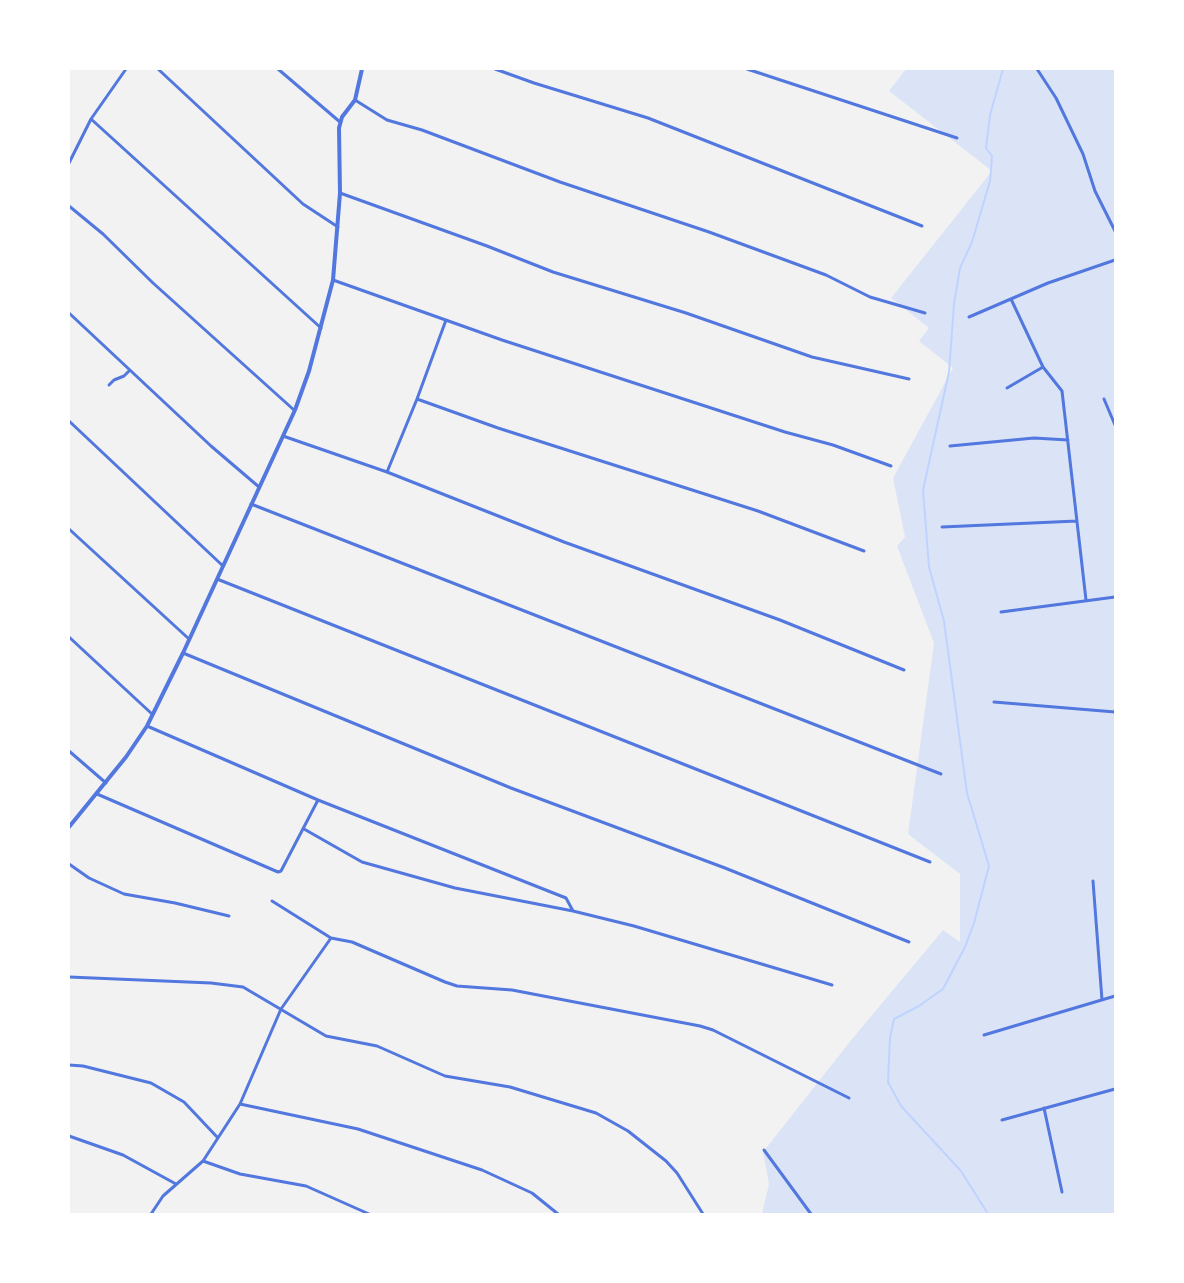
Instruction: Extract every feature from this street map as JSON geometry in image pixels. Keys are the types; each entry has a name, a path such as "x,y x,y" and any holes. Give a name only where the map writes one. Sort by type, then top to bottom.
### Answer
{"street":[{"path":"69,163 91,119 126,69"},
{"path":"158,69 309,210 338,227"},
{"path":"278,69 340,122"},
{"path":"69,827 126,758 147,726 295,410 309,371 333,280 340,193 338,157 340,122 355,100 362,69"},
{"path":"495,69 656,121 922,226"},
{"path":"747,69 957,138"},
{"path":"1037,69 1061,108 1083,154 1095,191 1115,231"},
{"path":"355,100 387,120 422,130 560,182 826,275 870,297 924,313"},
{"path":"91,119 321,328"},
{"path":"340,193 553,272 686,313 812,357 909,379"},
{"path":"69,206 295,410"},
{"path":"969,317 1048,283 1115,260"},
{"path":"333,280 502,340 785,432 833,445 891,466"},
{"path":"1011,299 1044,367 1062,391 1086,600"},
{"path":"69,313 211,446 259,487"},
{"path":"387,472 446,320"},
{"path":"1007,388 1044,367"},
{"path":"109,385 130,370"},
{"path":"417,399 498,428 758,511 864,551"},
{"path":"1104,399 1115,425"},
{"path":"69,421 223,566"},
{"path":"283,436 387,472 564,542 770,617 904,670"},
{"path":"950,446 1034,438 1068,440"},
{"path":"251,504 941,774"},
{"path":"942,527 1077,521"},
{"path":"69,529 189,639"},
{"path":"217,579 930,862"},
{"path":"1001,612 1115,597"},
{"path":"69,638 152,714"},
{"path":"183,653 511,788 725,868 909,942"},
{"path":"994,702 1115,712"},
{"path":"147,726 318,800 566,898 573,911"},
{"path":"69,751 106,783"},
{"path":"97,794 278,872 281,871 318,800"},
{"path":"304,829 362,862 455,888 573,911 634,926 832,985"},
{"path":"69,864 89,878 124,894 176,903 229,916"},
{"path":"1093,881 1102,1000"},
{"path":"272,901 331,938 352,942 458,986 512,990 713,1030 849,1098"},
{"path":"151,1214 163,1196 203,1161 218,1138 240,1104 281,1009 331,938"},
{"path":"69,977 237,985 251,990 326,1036 377,1046 445,1076 510,1087 577,1107 614,1122 658,1155 677,1173 703,1214"},
{"path":"984,1035 1115,996"},
{"path":"69,1065 83,1066 151,1083 184,1102 218,1138"},
{"path":"1002,1120 1115,1089"},
{"path":"240,1104 358,1129 482,1170 532,1193 558,1214"},
{"path":"1044,1108 1062,1192"},
{"path":"69,1136 123,1155 176,1184"},
{"path":"764,1150 811,1214"},
{"path":"203,1161 240,1174 306,1186 369,1214"}],"shaded area":[{"path":"906,69 1115,69 1115,1214 762,1214 769,1184 763,1152 852,1039 943,930 960,942 960,874 908,834 934,643 897,546 905,537 893,478 953,368 919,341 929,328 891,298 992,171 889,91"}],"waterway":[{"path":"988,1214 961,1171 901,1106 888,1082 890,1038 894,1019 919,1006 943,989 965,947 974,923 989,866 967,793 944,621 929,567 923,490 949,372 954,304 960,268 972,242 990,181 992,156 986,148 990,115 1003,69"}]}
